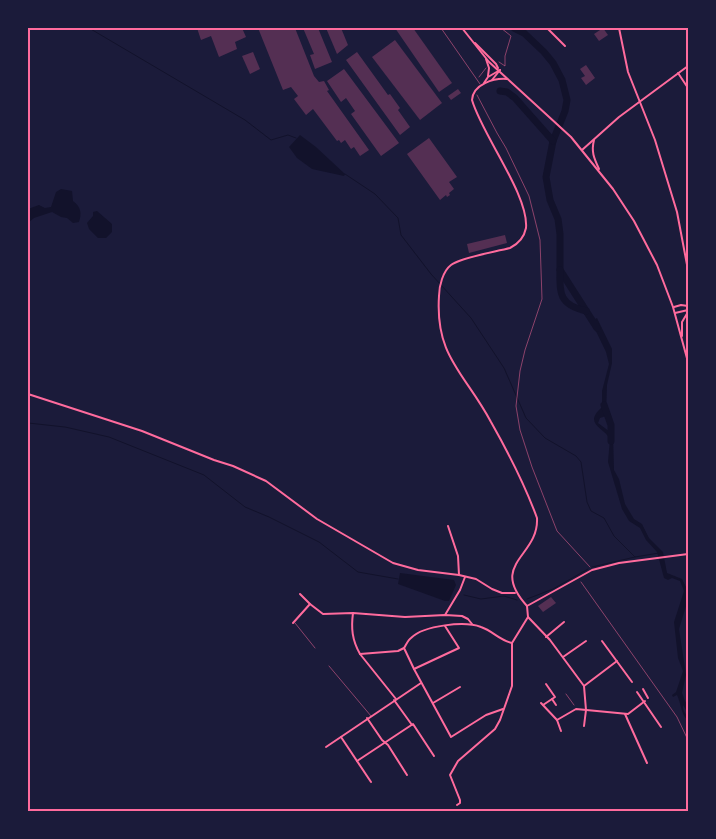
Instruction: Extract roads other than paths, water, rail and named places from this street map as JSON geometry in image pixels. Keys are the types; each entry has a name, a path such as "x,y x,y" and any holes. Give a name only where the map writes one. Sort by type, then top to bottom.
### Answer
{"street":[{"path":"462,28 486,59 566,132 602,173"},
{"path":"547,28 565,46"},
{"path":"619,28 628,72 656,140 677,212 688,270"},
{"path":"472,40 500,70"},
{"path":"486,59 489,68 488,77"},
{"path":"582,150 619,117 688,66"},
{"path":"500,70 488,77 473,94 473,104 524,208 526,228 524,235 516,245 451,265 440,286 439,324 445,348 456,369 486,411 536,518 535,536 528,548 514,564 513,574 516,593 527,606 528,617 563,657 584,686 586,710 584,726"},
{"path":"482,85 496,77 500,70"},
{"path":"678,73 688,88"},
{"path":"490,81 510,80"},
{"path":"595,139 592,150 593,156 634,221 657,265 675,312 688,362"},
{"path":"673,307 688,306"},
{"path":"675,312 688,311"},
{"path":"682,336 682,322 688,311"},
{"path":"28,394 142,431 266,481 317,520 393,563 418,570 465,576 476,579 502,593 516,593"},
{"path":"448,526 458,556 459,575"},
{"path":"527,606 592,570 619,563 688,554"},
{"path":"445,615 460,590 465,576"},
{"path":"300,594 323,614 353,612 405,617 462,616 472,624"},
{"path":"293,622 310,604"},
{"path":"353,612 351,627 354,645 412,725 414,724 434,756"},
{"path":"457,805 460,803 460,800 450,775 458,761 495,729 512,686 512,643 528,617"},
{"path":"546,637 564,622"},
{"path":"360,654 398,651 404,648 410,638 421,632 445,626 472,624 484,627 497,637 512,643"},
{"path":"414,669 459,648 445,626"},
{"path":"563,657 586,641"},
{"path":"602,641 632,682"},
{"path":"404,648 450,737 486,715 503,709"},
{"path":"584,686 617,661"},
{"path":"326,746 421,683"},
{"path":"546,684 555,697 542,704 557,720 561,731"},
{"path":"433,703 460,687"},
{"path":"643,689 648,698"},
{"path":"637,692 645,701 661,727"},
{"path":"552,699 556,705"},
{"path":"557,720 576,709 625,714 645,701"},
{"path":"625,714 648,763"},
{"path":"367,718 407,774"},
{"path":"357,761 412,725"},
{"path":"341,737 371,782"}],"lane":[{"path":"441,28 482,85"},
{"path":"293,622 315,648"},
{"path":"329,666 371,716"}],"waterway":[{"path":"89,28 245,120 271,140 288,135 296,138"},
{"path":"514,28 524,33 544,52 553,63 562,80 567,100 565,111 553,141 546,177 550,200 558,219 560,270 597,328"},
{"path":"500,91 507,92 515,98 553,141"},
{"path":"345,174 375,194 398,218 401,235 431,274 471,318 504,368 526,418 545,438 576,456 581,462 587,502 591,511 604,518 614,536 635,557 659,553"},
{"path":"560,270 561,292 566,302 586,311"},
{"path":"604,405 611,425 611,441"},
{"path":"28,423 65,427 109,437 204,475 245,507 319,542 358,572 398,579"},
{"path":"592,567 635,557"},
{"path":"527,599 553,589 588,569"},
{"path":"464,595 481,599 504,596 517,600"}]}
